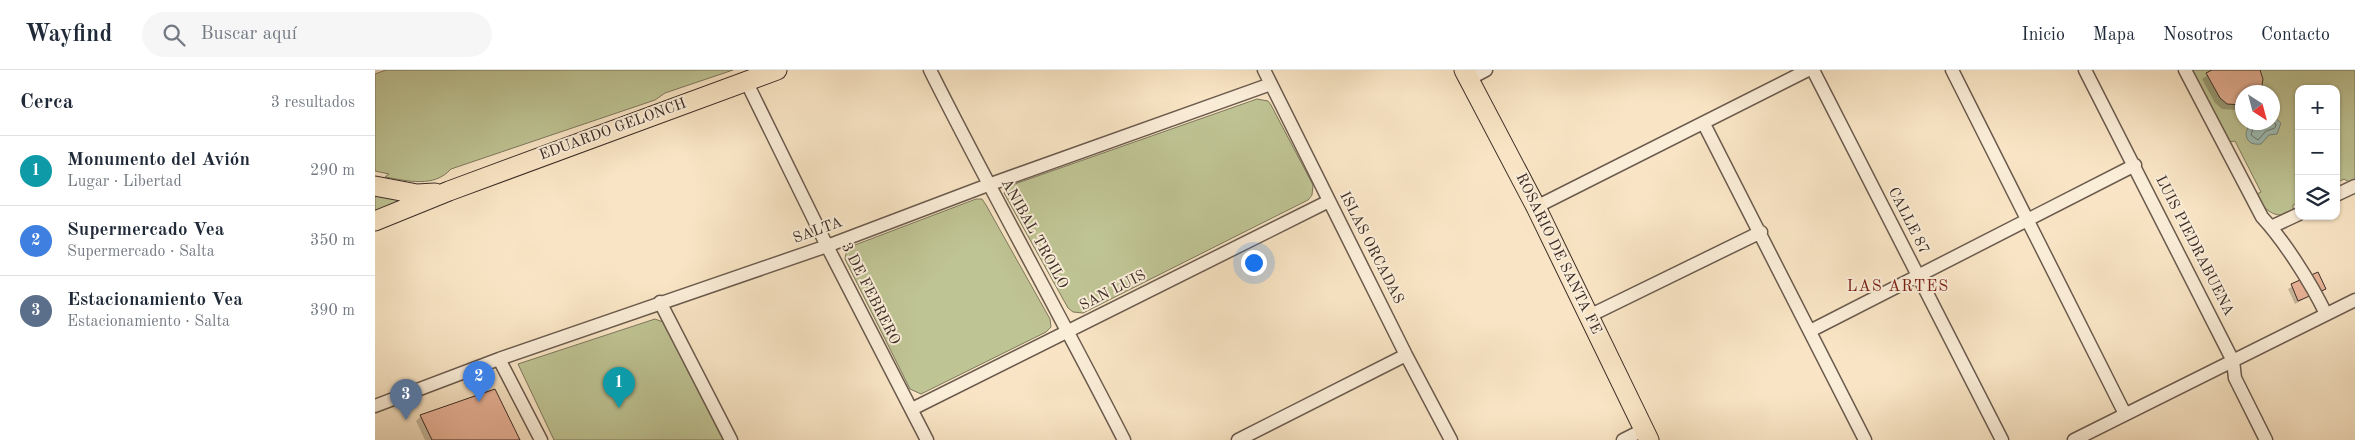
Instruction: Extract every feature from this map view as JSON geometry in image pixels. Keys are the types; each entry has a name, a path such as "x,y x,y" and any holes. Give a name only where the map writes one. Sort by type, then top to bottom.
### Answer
{"main road":[{"name":"EDUARDO GELONCH","path":"375,221 449,191 777,70"},
{"name":"ROSARIO DE SANTA FE","path":"1467,74 1536,207 1647,435"},
{"name":"EDUARDO GELONCH","path":"375,186 417,194 449,191"}],"street":[{"name":"ANIBAL TROILO","path":"929,70 988,185 1069,331 1124,440"},
{"name":"ISLAS ORCADAS","path":"1264,70 1406,355 1451,440"},
{"path":"1467,74 1486,70"},
{"path":"1536,207 1808,70"},
{"name":"CALLE 87","path":"1813,70 2002,440"},
{"path":"1952,70 2125,414"},
{"name":"LUIS PIEDRABUENA","path":"2085,70 2135,165 2233,361 2235,378 2266,440"},
{"path":"2185,70 2262,217 2271,227 2316,294 2326,314"},
{"name":"3 DE FEBRERO","path":"745,81 927,440"},
{"name":"SALTA","path":"375,406 499,359 660,302 827,246 988,185 1271,84"},
{"path":"1704,124 1761,232 1865,440"},
{"path":"1810,331 2135,165"},
{"path":"2340,193 2355,186"},
{"name":"SAN LUIS","path":"912,409 1329,201"},
{"path":"2271,227 2295,216"},
{"path":"1589,316 1761,232"},
{"path":"2074,440 2355,300"},
{"path":"660,302 731,440"},
{"path":"1238,440 1406,355"},
{"path":"499,359 541,440"},
{"path":"1623,440 1647,435"}],"green space":[{"path":"386,70 733,70 665,93 655,100 451,169 437,179 420,182 385,177 389,174 375,171 375,74"},
{"path":"2190,70 2355,70 2355,181 2351,183 2344,179 2340,181 2340,85 2295,85 2295,204 2293,205 2293,213 2286,215 2275,214 2262,205 2255,195 2261,192 2235,141 2228,142"},
{"path":"1257,99 1268,101 1271,105 1313,185 1312,195 1308,200 1083,313 1073,312 1068,308 1004,193 1009,186"},
{"path":"375,194 404,200 375,214"},
{"path":"976,199 982,199 986,205 1050,319 1051,327 1046,332 921,394 910,389 845,259 847,248"},
{"path":"655,319 663,322 723,440 554,440 518,364"}],"water":[{"path":"2247,130 2278,130 2277,134 2269,135 2261,144 2253,144 2249,141 2246,134"}],"building":[{"path":"2212,70 2260,70 2263,79 2262,85 2235,85 2235,104 2227,104 2220,98 2206,73"},
{"path":"2318,272 2326,289 2298,301 2291,284"},
{"path":"495,389 520,440 432,440 420,415"}],"place":[{"name":"Supermercado Vea","path":"479,402"},
{"name":"Monumento del Avión","path":"619,408"},
{"name":"Estacionamiento Vea","path":"406,420"}],"district":[{"name":"LAS ARTES","path":"1898,287"}]}
